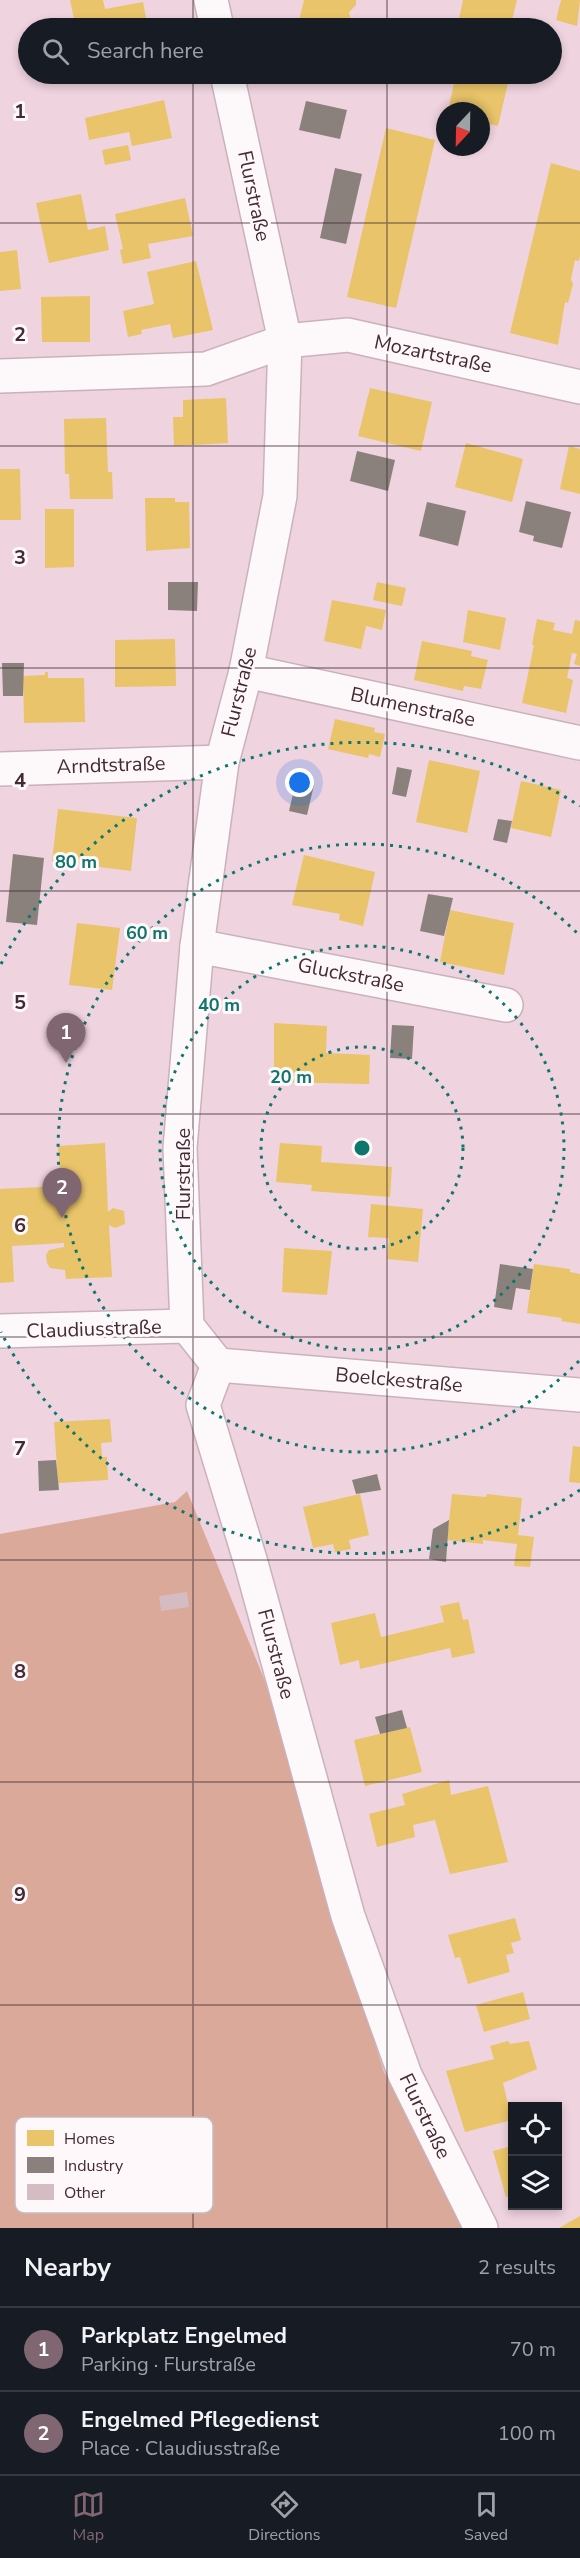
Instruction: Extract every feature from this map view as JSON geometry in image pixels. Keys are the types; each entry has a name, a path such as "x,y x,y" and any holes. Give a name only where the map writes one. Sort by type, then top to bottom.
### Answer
{"street":[{"path":"211,0 215,18"},
{"name":"Flurstraße","path":"187,1326 180,1148 197,945 222,762 246,671 280,496 285,341 229,84"},
{"name":"Mozartstraße","path":"0,376 206,369 285,341 348,336 580,387"},
{"name":"Blumenstraße","path":"246,671 580,743"},
{"name":"Arndtstraße","path":"0,769 222,762"},
{"name":"Gluckstraße","path":"197,945 506,1005"},
{"path":"187,1326 218,1365"},
{"name":"Claudiusstraße","path":"0,1331 187,1326"},
{"name":"Flurstraße","path":"218,1365 203,1405 251,1563 348,1916 405,2075 481,2228"},
{"name":"Boelckestraße","path":"218,1365 580,1395"}],"shaded area":[{"path":"187,1491 265,1681 323,1879 384,2072 468,2228 0,2228 0,1534 175,1502"}],"building: Homes":[{"path":"70,0 103,0 105,9 143,2 146,18 74,18"},
{"path":"304,0 356,0 356,5 349,12 350,18 300,18"},
{"path":"463,0 517,0 512,18 459,18"},
{"path":"561,0 580,0 577,26 562,22 562,18 556,18"},
{"path":"454,84 508,84 498,126 490,124 490,102 450,102"},
{"path":"164,100 172,138 132,146 129,132 89,140 85,118"},
{"path":"386,128 435,140 396,308 347,297"},
{"path":"128,145 131,160 105,165 102,150"},
{"path":"551,163 580,171 580,255 579,261 575,260 571,279 573,284 568,303 565,302 558,345 510,333"},
{"path":"81,194 88,230 105,226 109,250 49,263 36,203"},
{"path":"185,198 193,236 148,244 151,258 123,264 120,250 123,249 115,214"},
{"path":"17,250 21,289 0,291 0,252"},
{"path":"196,261 213,330 173,338 170,324 141,330 142,334 128,337 123,311 154,304 147,272"},
{"path":"90,296 90,342 42,342 41,297"},
{"path":"370,388 432,402 421,451 358,436"},
{"path":"226,398 228,443 174,446 173,417 183,417 183,400"},
{"path":"106,418 108,472 112,472 113,499 70,499 69,474 65,474 64,419"},
{"path":"466,443 523,459 512,502 455,487"},
{"path":"569,446 580,449 580,494 560,489"},
{"path":"0,469 20,469 21,520 0,520"},
{"path":"145,498 175,498 175,502 189,502 190,548 146,551"},
{"path":"45,509 74,509 74,567 45,568"},
{"path":"377,582 406,588 402,606 373,600"},
{"path":"332,600 386,610 382,630 366,626 361,649 324,641"},
{"path":"468,610 506,618 500,650 463,642"},
{"path":"537,619 555,623 553,630 572,634 575,620 580,621 580,666 574,664 577,654 572,653 567,678 573,680 566,713 522,703"},
{"path":"175,639 176,686 115,687 115,640"},
{"path":"422,641 472,651 471,656 488,660 481,689 464,686 463,691 414,680"},
{"path":"45,672 48,672 48,678 84,678 85,722 24,723 23,676 45,675"},
{"path":"335,719 375,728 374,732 385,734 380,757 369,754 368,758 328,749"},
{"path":"429,760 480,771 467,833 416,822"},
{"path":"521,781 561,790 551,837 511,828"},
{"path":"58,809 137,818 131,871 52,861"},
{"path":"304,855 375,872 363,926 339,920 340,914 292,905"},
{"path":"450,910 514,923 504,975 440,962"},
{"path":"77,923 120,928 112,990 69,985"},
{"path":"274,1023 327,1026 326,1053 370,1055 369,1084 274,1082"},
{"path":"105,1143 108,1212 113,1208 124,1211 125,1224 115,1228 109,1225 112,1277 66,1279 65,1270 50,1268 46,1255 49,1250 64,1247 64,1243 12,1246 14,1282 0,1283 0,1189 61,1186 58,1146"},
{"path":"280,1143 322,1146 321,1162 392,1167 390,1197 311,1191 312,1185 276,1182"},
{"path":"371,1204 423,1209 418,1262 387,1259 389,1238 368,1237"},
{"path":"284,1248 332,1251 327,1295 282,1292"},
{"path":"534,1264 570,1269 570,1272 580,1274 580,1324 561,1321 562,1318 527,1313"},
{"path":"110,1419 112,1442 101,1443 102,1457 107,1457 108,1480 58,1483 54,1422"},
{"path":"573,1446 580,1447 580,1483 569,1482"},
{"path":"360,1494 369,1535 349,1540 351,1549 335,1552 333,1544 313,1548 303,1507"},
{"path":"452,1494 486,1497 487,1494 522,1498 518,1535 534,1537 530,1567 514,1566 517,1544 483,1540 483,1544 447,1540"},
{"path":"459,1602 463,1620 468,1619 475,1653 452,1658 450,1648 360,1669 359,1660 340,1665 331,1623 375,1613 381,1637 444,1622 440,1606"},
{"path":"410,1727 422,1772 365,1786 354,1740"},
{"path":"449,1780 451,1795 488,1786 508,1862 450,1874 435,1820 413,1825 415,1837 377,1847 369,1814 405,1805 402,1794"},
{"path":"515,1918 521,1940 511,1943 514,1953 506,1955 510,1972 468,1984 460,1957 455,1958 448,1935"},
{"path":"523,1992 530,2019 484,2032 476,2005"},
{"path":"508,2041 510,2044 529,2041 537,2069 503,2083 508,2104 508,2121 465,2132 446,2071 494,2059 490,2046"},
{"path":"508,2147 508,2196 506,2197 493,2151"},
{"path":"580,2216 580,2228 559,2228"}],"building: Industry":[{"path":"306,101 347,110 340,139 299,130"},
{"path":"335,168 362,174 346,244 320,238"},
{"path":"357,451 395,460 388,491 350,481"},
{"path":"526,501 571,512 562,548 533,541 534,536 519,532"},
{"path":"427,502 466,511 458,546 419,536"},
{"path":"168,582 198,582 197,611 168,610"},
{"path":"2,663 24,663 23,696 3,696"},
{"path":"397,767 412,770 406,797 392,794"},
{"path":"296,781 314,785 307,815 289,811"},
{"path":"498,819 512,821 507,843 493,840"},
{"path":"13,854 44,858 37,925 6,922"},
{"path":"428,894 453,898 444,936 420,931"},
{"path":"392,1025 414,1026 412,1059 390,1058"},
{"path":"500,1264 533,1269 530,1290 516,1288 512,1310 494,1307"},
{"path":"56,1460 59,1490 39,1491 38,1461"},
{"path":"377,1474 381,1490 356,1494 352,1480"},
{"path":"449,1520 446,1562 429,1559 433,1529"},
{"path":"402,1710 407,1728 380,1734 375,1717"}],"building: Other":[{"path":"187,1592 189,1607 161,1611 159,1596"}],"place":[{"name":"Parkplatz Engelmed","path":"66,1063"},
{"name":"Engelmed Pflegedienst","path":"62,1218"}]}
